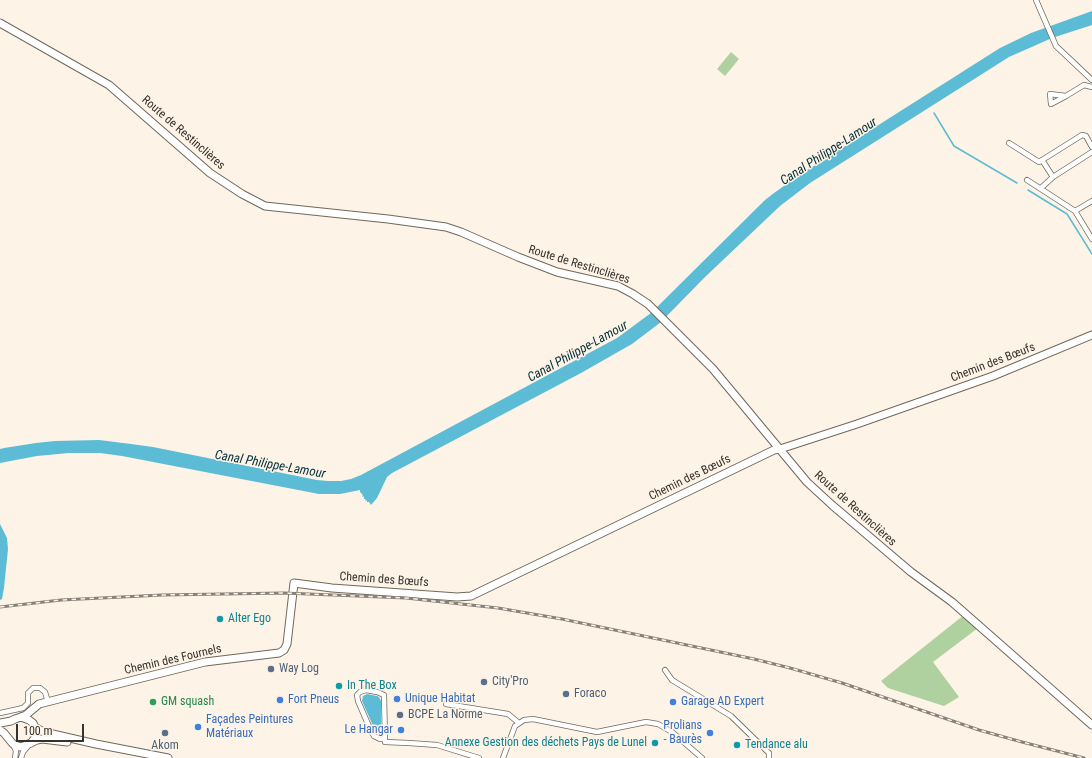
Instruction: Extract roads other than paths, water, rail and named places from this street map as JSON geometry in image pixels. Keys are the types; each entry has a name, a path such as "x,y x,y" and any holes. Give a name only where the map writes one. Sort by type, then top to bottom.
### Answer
{"street":[{"path":"1036,0 1056,46 1092,80"},
{"name":"Route de Restinclières","path":"0,23 110,85 210,173 242,194 264,206 388,219 446,227 557,272 618,286 633,294 648,304 713,369 807,482 911,572 952,602 1092,725"},
{"path":"1066,96 1084,85 1092,87"},
{"path":"1009,143 1039,162 1082,135 1086,136 1092,147"},
{"path":"1041,188 1053,177 1092,152"},
{"path":"1042,160 1053,177"},
{"path":"1027,180 1075,211 1092,239"},
{"path":"1075,211 1092,202"},
{"name":"Chemin des Bœufs","path":"294,583 332,588 457,597 471,596 774,450 993,376 1092,335"},
{"name":"Chemin des Fournels","path":"20,717 26,715 35,706 205,662 279,653 284,650 287,644 294,583"},
{"path":"665,670 672,680 731,716 769,753 769,758"},
{"path":"0,713 23,708 28,703 28,693 33,688 40,688 45,692 47,703 39,706 35,711 33,718 36,734 23,752 21,758"},
{"path":"385,739 384,695 366,690 360,692 357,695 358,701 374,736 380,739 385,739 385,742 437,746 479,758"},
{"path":"446,704 508,714 519,723"},
{"path":"0,723 11,721 20,717 29,720 38,729 44,732 168,758"},
{"path":"503,758 515,726 524,720 533,719 597,732 646,722 658,724 672,732 702,758"},
{"path":"8,738 6,730 11,721"},
{"path":"0,730 13,744 16,751 15,758"},
{"path":"13,744 20,747 42,739 96,744"}],"water":[{"path":"1092,11 1092,25 1052,38 1009,57 810,183 780,206 704,278 661,322 632,344 581,373 392,473 387,477 377,498 371,505 367,502 367,500 365,500 366,499 364,499 364,496 362,496 363,495 360,490 340,494 319,494 100,453 69,453 37,456 0,463 0,449 4,448 55,441 99,440 153,447 317,480 341,481 361,475 617,338 651,313 765,200 798,176 1000,48 1031,33"},
{"path":"0,524 7,538 8,549 4,588 2,599 0,600"},
{"path":"367,694 379,697 381,701 381,728 379,731 376,731 374,728 362,701 363,696"}],"waterway":[{"path":"934,113 954,146 1017,183"},
{"path":"1028,190 1067,214 1092,254"}],"railway":[{"path":"0,607 61,600 162,595 284,593 406,598 498,608 562,619 754,659 790,668 842,683 979,730 1084,758"}],"place":[{"name":"Alter Ego","path":"220,619"},
{"name":"Way Log","path":"271,669"},
{"name":"City'Pro","path":"484,682"},
{"name":"In The Box","path":"339,686"},
{"name":"Foraco","path":"566,694"},
{"name":"Unique Habitat","path":"397,699"},
{"name":"Fort Pneus","path":"280,700"},
{"name":"GM squash","path":"153,702"},
{"name":"Garage AD Expert","path":"673,702"},
{"name":"BCPE La Norme","path":"400,715"},
{"name":"Façades Peintures Matériaux","path":"198,727"},
{"name":"Le Hangar","path":"401,730"},
{"name":"Akom","path":"165,733"},
{"name":"Prolians - Baurès","path":"710,733"},
{"name":"Annexe Gestion des déchets Pays de Lunel","path":"655,743"},
{"name":"Tendance alu","path":"737,745"}],"water label":[{"name":"Canal Philippe-Lamour","path":"829,152"},
{"name":"Canal Philippe-Lamour","path":"578,352"},
{"name":"Canal Philippe-Lamour","path":"270,465"}]}
